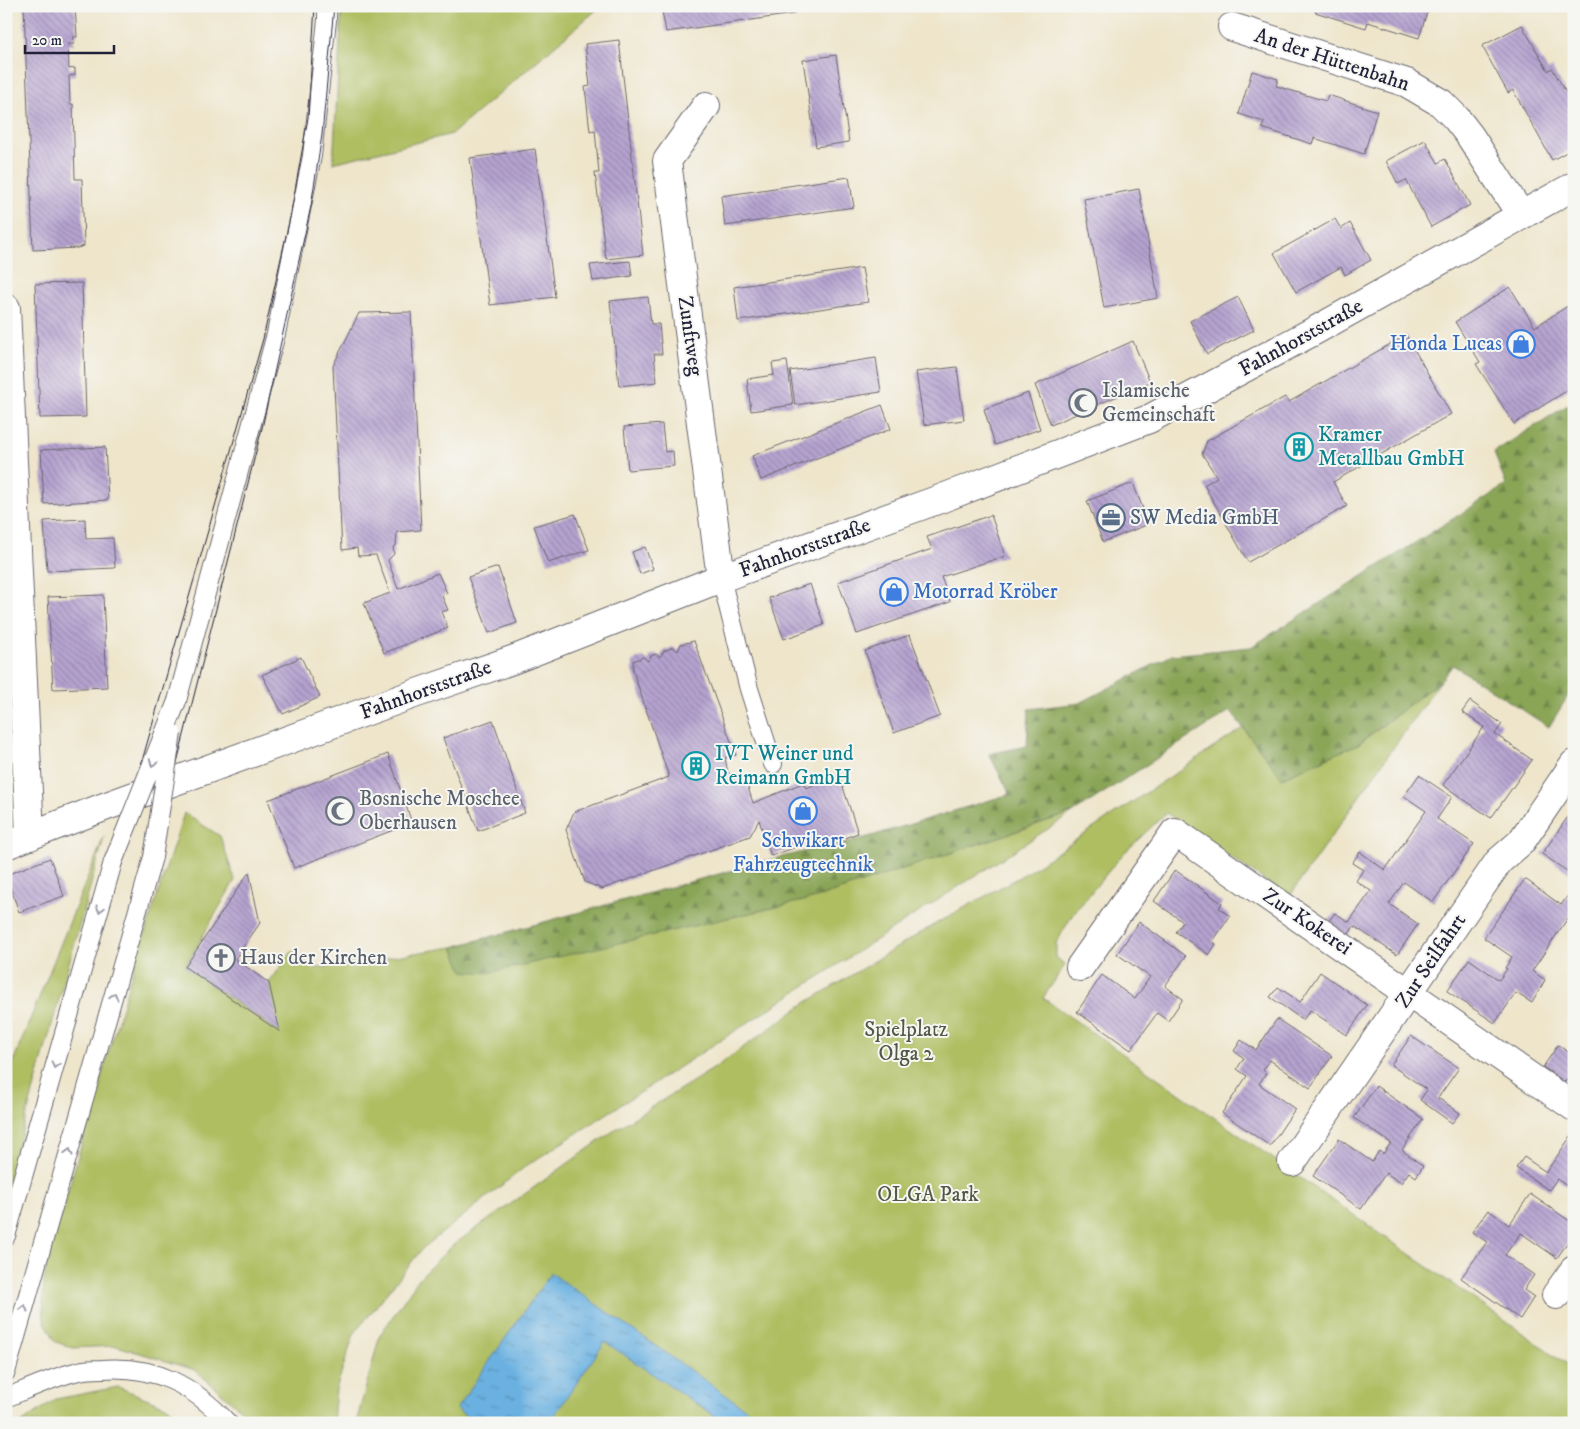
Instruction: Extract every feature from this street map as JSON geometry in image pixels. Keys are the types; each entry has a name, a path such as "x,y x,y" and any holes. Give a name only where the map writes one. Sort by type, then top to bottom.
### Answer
{"street":[{"name":"An der Hüttenbahn","path":"1232,27 1407,83 1426,93 1441,103 1456,118 1470,136 1521,215"},
{"name":"Zunftweg","path":"706,106 667,160 721,578"},
{"name":"Fahnhorststraße","path":"18,841 174,781 515,659 721,578 930,502 1149,419 1316,330 1574,186"},
{"path":"6,308 18,841"},
{"name":"Zur Seilfahrt","path":"1292,1162 1499,861 1521,842 1574,764"},
{"name":"Zur Kokerei","path":"1080,967 1176,832 1574,1107"},
{"path":"1556,1295 1574,1270"}],"lane":[{"path":"6,1236 114,862 177,701 276,334 312,156 327,6"},
{"path":"721,578 749,689 774,764"},
{"path":"6,1372 154,856 177,701"},
{"path":"6,1398 48,1380 80,1370 137,1369 177,1382 214,1408 228,1423"}],"green space":[{"path":"342,6 601,6 452,134 333,163"},
{"path":"1574,401 1574,686 1549,727 1453,665 1440,681 1358,744 1282,778 1230,711 1074,812 816,898 488,973 463,971 453,947 777,858 868,837 1010,794 989,754 1027,746 1029,709 1080,703 1172,655 1251,647 1506,485 1494,452"},
{"name":"OLGA Park","path":"1440,681 1289,897 1166,813 1123,854 1073,914 1056,943 1056,957 1065,965 1043,998 1574,1369 1574,1423 356,1423 380,1335 420,1277 453,1245 619,1127 713,1069 804,1004 937,923 1028,872 1243,728 1282,778 1358,744"},
{"path":"1074,812 526,1166 422,1249 354,1334 336,1389 333,1423 252,1423 250,1418 195,1370 117,1346 73,1348 56,1342 44,1320 43,1292 46,1265 132,973 184,813 220,836 235,880 185,967 279,1032 269,983 293,950 313,969 453,947 463,970 816,898"},
{"path":"104,837 6,1190 6,1079"},
{"path":"118,1387 166,1406 187,1423 21,1423 56,1399"}],"water":[{"path":"551,1273 766,1423 725,1423 605,1342 549,1423 476,1423 456,1409"}],"building":[{"path":"24,6 75,6 77,37 73,37 74,44 68,44 69,69 75,68 75,75 69,76 70,104 73,104 75,179 82,179 84,246 78,248 33,250"},
{"path":"661,6 804,7 793,9 794,14 666,32"},
{"path":"1317,6 1429,6 1419,38 1368,22 1366,28 1315,12"},
{"path":"1522,25 1548,71 1552,68 1574,106 1574,148 1552,160 1513,90 1508,93 1482,46"},
{"path":"619,40 643,255 606,259 595,173 599,173 595,130 590,131 585,87 590,86 585,44"},
{"path":"836,55 849,142 816,147 803,60"},
{"path":"1252,71 1278,79 1276,86 1326,101 1328,95 1377,111 1364,154 1314,138 1312,144 1262,128 1264,122 1239,114"},
{"path":"1425,140 1438,163 1445,159 1470,205 1431,227 1406,180 1398,184 1386,161"},
{"path":"535,149 555,297 490,305 470,158"},
{"path":"849,177 854,207 725,226 721,196"},
{"path":"1139,189 1158,298 1104,308 1084,199"},
{"path":"1335,219 1341,229 1350,223 1371,260 1345,275 1341,267 1296,292 1274,253"},
{"path":"630,261 632,276 593,281 590,265"},
{"path":"862,268 868,302 738,321 734,287"},
{"path":"82,283 86,417 40,418 35,284"},
{"name":"Honda Lucas","path":"1510,287 1535,327 1574,302 1574,386 1514,424 1476,364 1480,362 1455,322"},
{"path":"648,297 651,324 659,324 662,354 654,354 657,382 619,386 610,301"},
{"path":"1238,297 1254,330 1207,354 1190,321"},
{"path":"411,312 421,530 397,532 396,546 393,547 394,554 388,560 398,589 438,573 447,593 442,596 448,610 441,612 448,628 384,653 364,603 390,593 376,555 358,556 357,548 342,550 333,366 359,313"},
{"name":"Kramer Metallbau GmbH","path":"1406,335 1451,414 1333,482 1347,506 1248,562 1204,485 1217,477 1202,454 1207,441 1285,397 1289,402"},
{"path":"1133,341 1150,382 1051,425 1035,385"},
{"path":"876,358 881,392 795,405 790,371"},
{"path":"787,361 793,405 751,411 747,379 774,375 772,363"},
{"path":"957,367 964,420 924,425 916,372"},
{"path":"1028,393 1040,429 995,445 984,409"},
{"path":"882,405 891,429 761,480 752,456"},
{"path":"662,424 665,452 673,451 674,466 628,470 624,427"},
{"path":"105,447 108,500 44,504 41,450"},
{"path":"1133,483 1149,524 1103,542 1087,501"},
{"path":"575,514 589,550 548,563 534,526"},
{"name":"Motorrad Kröber","path":"991,515 1005,556 941,577 950,602 857,634 838,582 932,549 927,537"},
{"path":"85,519 86,539 113,538 115,568 47,571 44,521"},
{"path":"645,547 653,569 640,574 632,552"},
{"path":"498,567 517,623 489,633 468,577"},
{"path":"810,584 824,625 784,639 769,598"},
{"path":"103,595 107,687 53,689 48,597"},
{"path":"910,635 940,716 894,733 865,651"},
{"name":"IVT Weiner und Reimann GmbH","path":"694,641 736,755 725,758 728,773 745,778 753,803 803,783 806,788 839,775 858,833 823,846 819,839 771,856 759,820 750,836 602,889 585,882 566,830 574,812 669,777 633,671 633,661 643,657 648,661 651,656 656,654 660,657 664,651 673,647 678,651 681,644"},
{"path":"301,657 320,697 283,714 262,675"},
{"path":"1470,701 1502,724 1495,734 1532,760 1491,818 1443,785 1484,727 1462,712"},
{"path":"493,720 525,813 478,831 443,738"},
{"name":"Bosnische Moschee Oberhausen","path":"388,754 412,823 294,868 268,800"},
{"path":"1419,775 1452,797 1437,819 1474,844 1433,902 1404,882 1389,904 1418,924 1397,955 1354,926 1347,937 1327,923 1335,913 1349,922 1371,891 1356,881 1363,870 1352,863 1360,852 1385,870 1426,811 1404,796"},
{"path":"1574,808 1574,876 1542,854"},
{"path":"50,858 64,896 19,912 6,875"},
{"path":"1175,870 1222,903 1219,908 1230,916 1213,941 1216,944 1209,955 1176,932 1183,922 1154,901"},
{"path":"249,872 260,923 235,959 269,983 280,1032 185,967"},
{"path":"1525,879 1561,905 1574,887 1574,913 1572,912 1532,971 1545,980 1532,1003 1516,993 1495,1023 1447,991 1469,959 1499,980 1507,969 1505,968 1512,957 1484,938"},
{"path":"1139,922 1186,956 1165,986 1183,999 1168,1021 1157,1013 1131,1050 1077,1012 1102,975 1135,999 1150,977 1117,954"},
{"path":"1320,972 1367,1005 1347,1035 1310,1010 1303,1020 1270,997 1278,987 1300,1002"},
{"path":"1277,1019 1332,1056 1310,1088 1270,1060 1263,1070 1266,1073 1259,1084 1295,1109 1270,1146 1222,1113 1247,1076 1237,1069 1244,1058 1234,1051 1241,1040 1256,1050"},
{"path":"1411,1036 1459,1068 1438,1098 1460,1113 1452,1123 1420,1100 1427,1090 1391,1065"},
{"path":"1558,1045 1574,1056 1574,1070 1565,1082 1543,1067"},
{"path":"1376,1086 1423,1119 1402,1150 1423,1166 1416,1177 1409,1172 1401,1183 1386,1173 1361,1209 1313,1176 1339,1139 1372,1162 1379,1151 1383,1154 1391,1143 1354,1118"},
{"path":"1571,1136 1574,1138 1574,1191 1557,1179 1549,1190 1516,1168 1524,1157 1546,1172"},
{"path":"1530,1194 1574,1224 1574,1233 1557,1258 1521,1233 1505,1255 1534,1275 1524,1290 1534,1297 1520,1319 1461,1278 1487,1242 1472,1232 1488,1210 1509,1225"}],"tram line":[{"path":"113,862 263,339 290,218 308,118 315,6"},
{"path":"153,857 262,428 311,206 322,135 334,6"}],"place":[{"name":"Honda Lucas","path":"1521,344"},
{"name":"Islamische Gemeinschaft","path":"1083,403"},
{"name":"Kramer Metallbau GmbH","path":"1299,447"},
{"name":"SW Media GmbH","path":"1111,518"},
{"name":"Motorrad Kröber","path":"894,592"},
{"name":"IVT Weiner und Reimann GmbH","path":"696,766"},
{"name":"Bosnische Moschee Oberhausen","path":"340,811"},
{"name":"Schwikart Fahrzeugtechnik","path":"803,811"},
{"name":"Haus der Kirchen","path":"221,958"}],"park label":[{"name":"Spielplatz Olga 2","path":"906,1042"}]}
